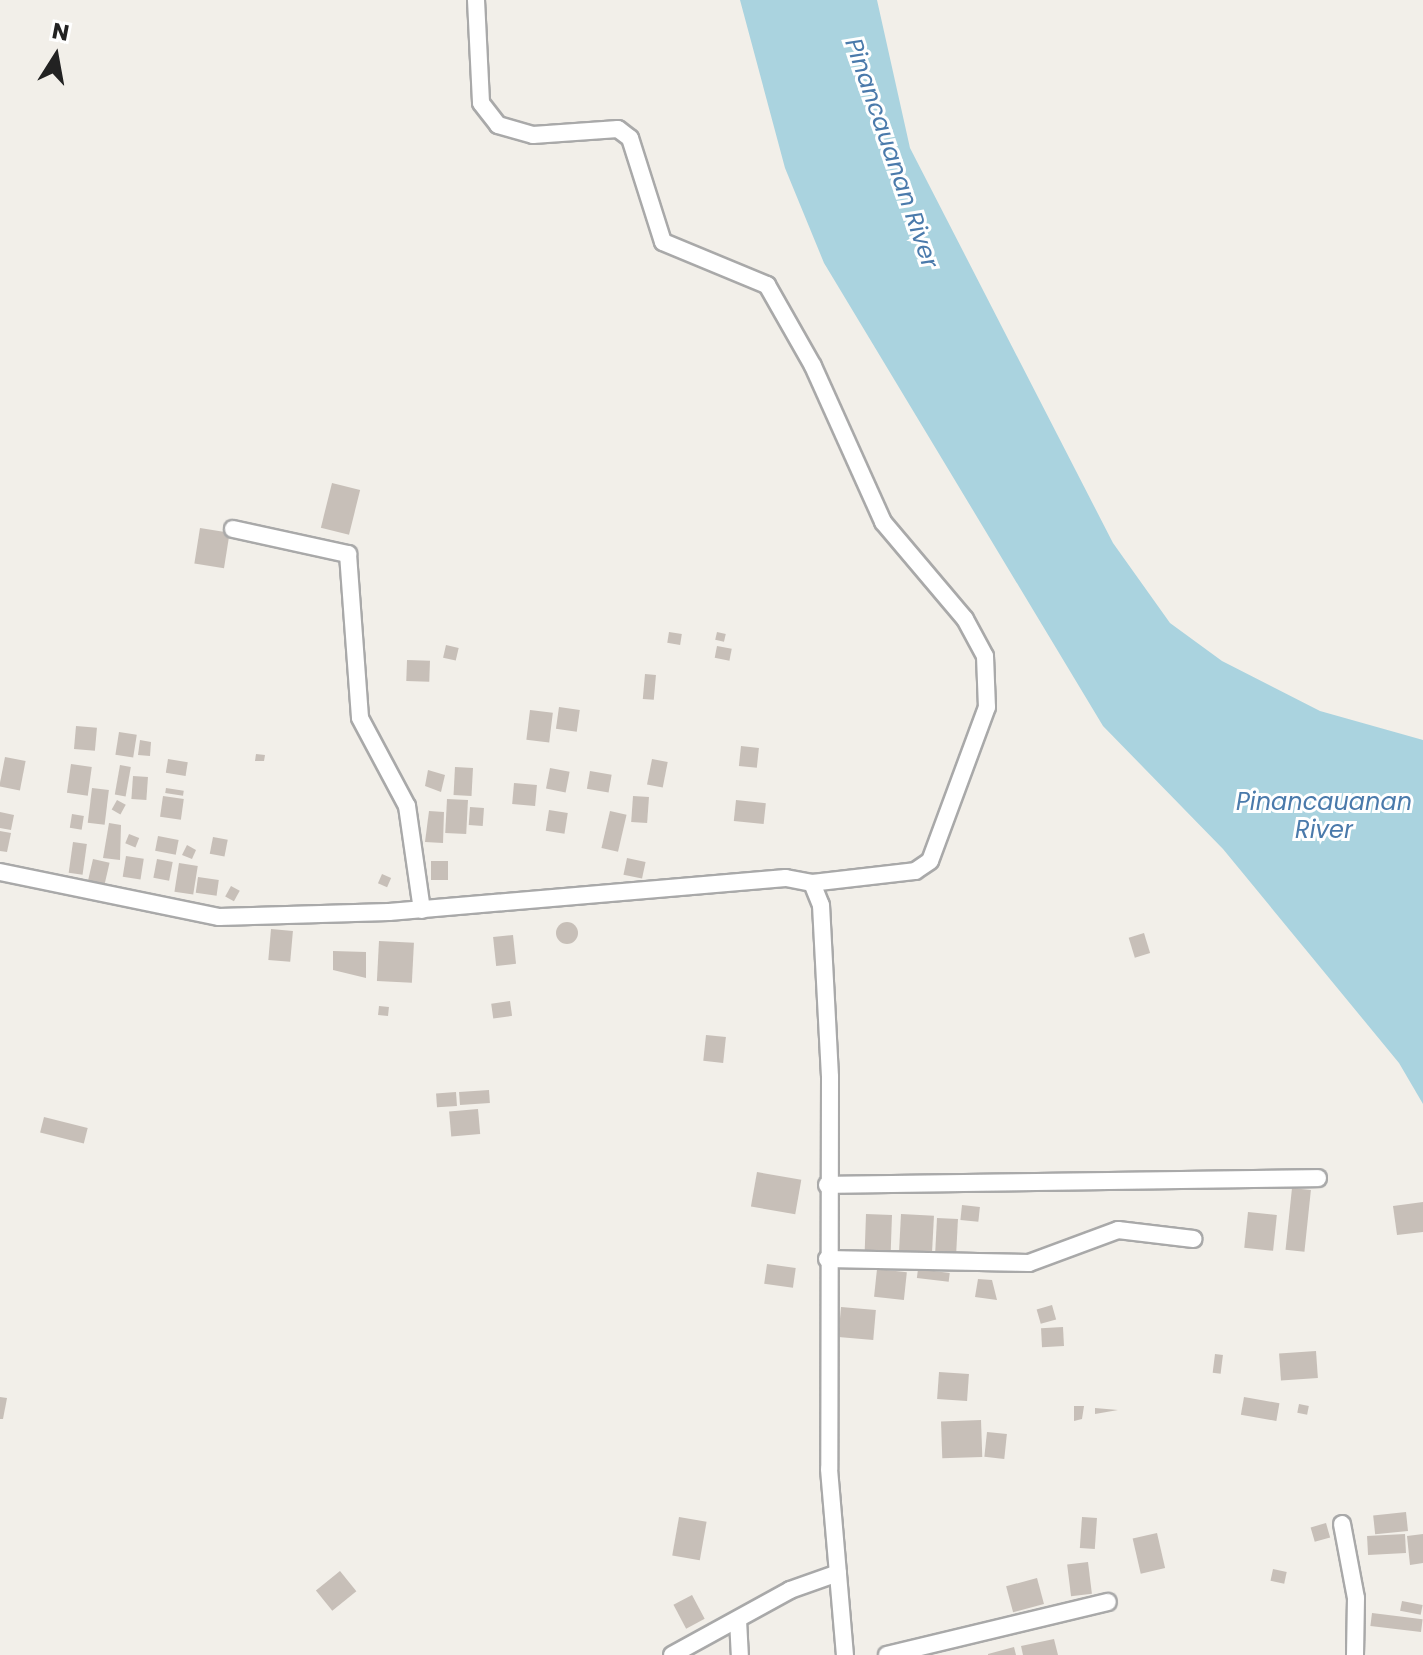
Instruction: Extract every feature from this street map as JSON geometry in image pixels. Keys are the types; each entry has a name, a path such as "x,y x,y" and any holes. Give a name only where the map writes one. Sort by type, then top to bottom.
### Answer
{"street":[{"path":"0,872 219,917 422,910 786,878 812,883 915,871 930,861 987,707 985,656 965,619 883,522 813,366 767,285 663,242 630,138 618,129 533,135 498,125 481,103 476,0"},
{"path":"233,529 348,554 360,718 407,806 422,910"},
{"path":"812,883 821,905 829,1062 827,1259 838,1573 845,1655"},
{"path":"827,1185 1318,1178"},
{"path":"827,1259 1029,1263 1118,1230 1193,1239"},
{"path":"1342,1524 1356,1598 1355,1655"},
{"path":"672,1655 838,1573"},
{"path":"887,1655 1108,1602"},
{"path":"738,1620 740,1655"}],"water":[{"name":"Pinancauanan River","path":"740,0 877,0 910,148 1113,543 1170,623 1222,661 1320,711 1423,740 1423,1104 1399,1063 1223,849 1103,726 824,263 785,168"}],"building":[{"path":"332,483 360,490 349,535 321,528"},
{"path":"200,528 230,533 224,568 194,564"},
{"path":"669,632 682,634 680,645 667,643"},
{"path":"717,632 726,634 724,642 715,640"},
{"path":"446,645 459,648 456,661 443,658"},
{"path":"717,646 732,649 729,661 715,658"},
{"path":"407,660 430,661 429,682 406,681"},
{"path":"645,674 656,675 654,700 643,699"},
{"path":"559,707 580,710 577,732 556,729"},
{"path":"530,710 553,713 549,743 526,740"},
{"path":"76,726 97,728 95,751 74,749"},
{"path":"119,732 137,735 133,758 115,755"},
{"path":"140,740 151,742 150,756 138,755"},
{"path":"741,746 759,748 757,768 739,766"},
{"path":"256,754 265,755 264,761 255,761"},
{"path":"5,757 26,761 20,790 0,787"},
{"path":"168,759 188,762 186,776 166,773"},
{"path":"652,759 668,762 663,788 647,785"},
{"path":"71,764 92,767 88,796 67,793"},
{"path":"120,765 131,767 126,796 115,795"},
{"path":"455,767 473,768 472,796 454,795"},
{"path":"550,768 570,772 566,792 546,789"},
{"path":"428,770 445,775 441,792 425,786"},
{"path":"590,771 612,775 609,793 587,789"},
{"path":"133,776 148,777 146,800 131,799"},
{"path":"514,783 537,785 535,806 512,804"},
{"path":"92,788 109,790 105,825 88,823"},
{"path":"166,788 184,791 183,796 165,793"},
{"path":"163,796 184,799 181,820 160,817"},
{"path":"633,796 649,797 647,823 631,822"},
{"path":"447,799 468,800 466,834 445,833"},
{"path":"117,800 126,805 120,814 112,810"},
{"path":"736,800 766,803 764,824 734,821"},
{"path":"470,807 484,808 483,826 469,825"},
{"path":"549,810 568,813 564,834 546,831"},
{"path":"429,811 444,812 443,843 425,842"},
{"path":"610,811 627,815 618,852 601,848"},
{"path":"0,812 14,815 11,830 0,828"},
{"path":"72,814 84,816 82,830 70,828"},
{"path":"109,823 121,825 120,860 103,858"},
{"path":"0,831 11,833 7,852 0,851"},
{"path":"129,834 139,838 135,847 125,843"},
{"path":"158,836 179,840 176,855 155,851"},
{"path":"213,837 228,840 224,857 210,854"},
{"path":"73,842 87,844 83,875 69,873"},
{"path":"187,845 196,850 192,859 182,855"},
{"path":"126,856 144,859 140,880 123,877"},
{"path":"627,858 646,862 642,879 623,875"},
{"path":"93,859 110,863 104,885 88,881"},
{"path":"157,859 173,862 169,881 153,878"},
{"path":"431,861 448,861 448,880 431,880"},
{"path":"179,863 198,866 193,895 174,892"},
{"path":"382,874 391,878 387,887 378,883"},
{"path":"198,877 219,880 217,896 196,893"},
{"path":"231,886 240,891 234,901 225,896"},
{"path":"567,922 578,933 567,944 556,933"},
{"path":"271,929 293,931 290,962 268,960"},
{"path":"1144,933 1150,953 1135,958 1129,938"},
{"path":"513,935 516,964 496,966 493,937"},
{"path":"379,941 414,943 412,983 377,981"},
{"path":"333,951 366,952 366,978 333,970"},
{"path":"510,1001 512,1016 493,1018 491,1004"},
{"path":"379,1006 389,1007 388,1016 378,1015"},
{"path":"706,1035 726,1037 723,1063 703,1061"},
{"path":"489,1090 490,1103 460,1105 459,1092"},
{"path":"456,1092 457,1106 437,1107 436,1093"},
{"path":"478,1109 480,1134 451,1136 449,1112"},
{"path":"44,1117 88,1128 84,1143 40,1133"},
{"path":"757,1172 801,1180 795,1214 751,1206"},
{"path":"1292,1188 1311,1190 1304,1252 1286,1250"},
{"path":"1423,1202 1423,1232 1397,1235 1393,1206"},
{"path":"962,1205 980,1207 978,1222 960,1220"},
{"path":"1248,1212 1277,1215 1273,1251 1244,1248"},
{"path":"866,1214 892,1215 891,1251 865,1250"},
{"path":"901,1214 934,1216 932,1256 899,1254"},
{"path":"937,1218 958,1219 956,1253 935,1252"},
{"path":"767,1264 796,1268 793,1288 764,1284"},
{"path":"877,1269 907,1272 904,1300 874,1297"},
{"path":"918,1269 950,1273 949,1282 917,1278"},
{"path":"978,1279 992,1280 997,1300 975,1297"},
{"path":"1052,1305 1056,1319 1041,1324 1037,1309"},
{"path":"841,1307 876,1310 873,1340 838,1337"},
{"path":"1063,1327 1064,1346 1042,1347 1041,1328"},
{"path":"1316,1351 1318,1378 1281,1381 1279,1354"},
{"path":"1215,1354 1223,1355 1221,1374 1213,1373"},
{"path":"939,1372 969,1374 967,1401 937,1399"},
{"path":"0,1397 7,1398 3,1419 0,1419"},
{"path":"1244,1397 1279,1403 1276,1421 1241,1415"},
{"path":"1299,1404 1309,1406 1307,1415 1297,1413"},
{"path":"1074,1406 1084,1406 1082,1419 1074,1421"},
{"path":"1095,1408 1118,1410 1095,1414"},
{"path":"981,1420 982,1457 942,1458 941,1421"},
{"path":"987,1432 1007,1434 1004,1459 984,1457"},
{"path":"1406,1512 1408,1531 1375,1534 1373,1515"},
{"path":"679,1517 707,1522 700,1560 672,1555"},
{"path":"1082,1517 1097,1518 1095,1549 1080,1548"},
{"path":"1326,1523 1330,1537 1315,1542 1311,1527"},
{"path":"1157,1533 1165,1568 1141,1574 1133,1539"},
{"path":"1405,1534 1406,1553 1368,1555 1367,1536"},
{"path":"1423,1534 1423,1563 1410,1565 1407,1536"},
{"path":"1088,1562 1092,1594 1071,1596 1067,1565"},
{"path":"1273,1569 1287,1572 1284,1584 1271,1581"},
{"path":"340,1571 356,1591 332,1611 316,1591"},
{"path":"1037,1578 1044,1604 1013,1612 1006,1586"},
{"path":"692,1595 705,1619 686,1629 673,1605"},
{"path":"1402,1601 1423,1605 1421,1615 1400,1611"},
{"path":"1372,1613 1423,1619 1421,1632 1370,1626"},
{"path":"1054,1639 1058,1655 1023,1655 1021,1646"},
{"path":"1014,1647 1016,1655 988,1655 988,1654"}]}
